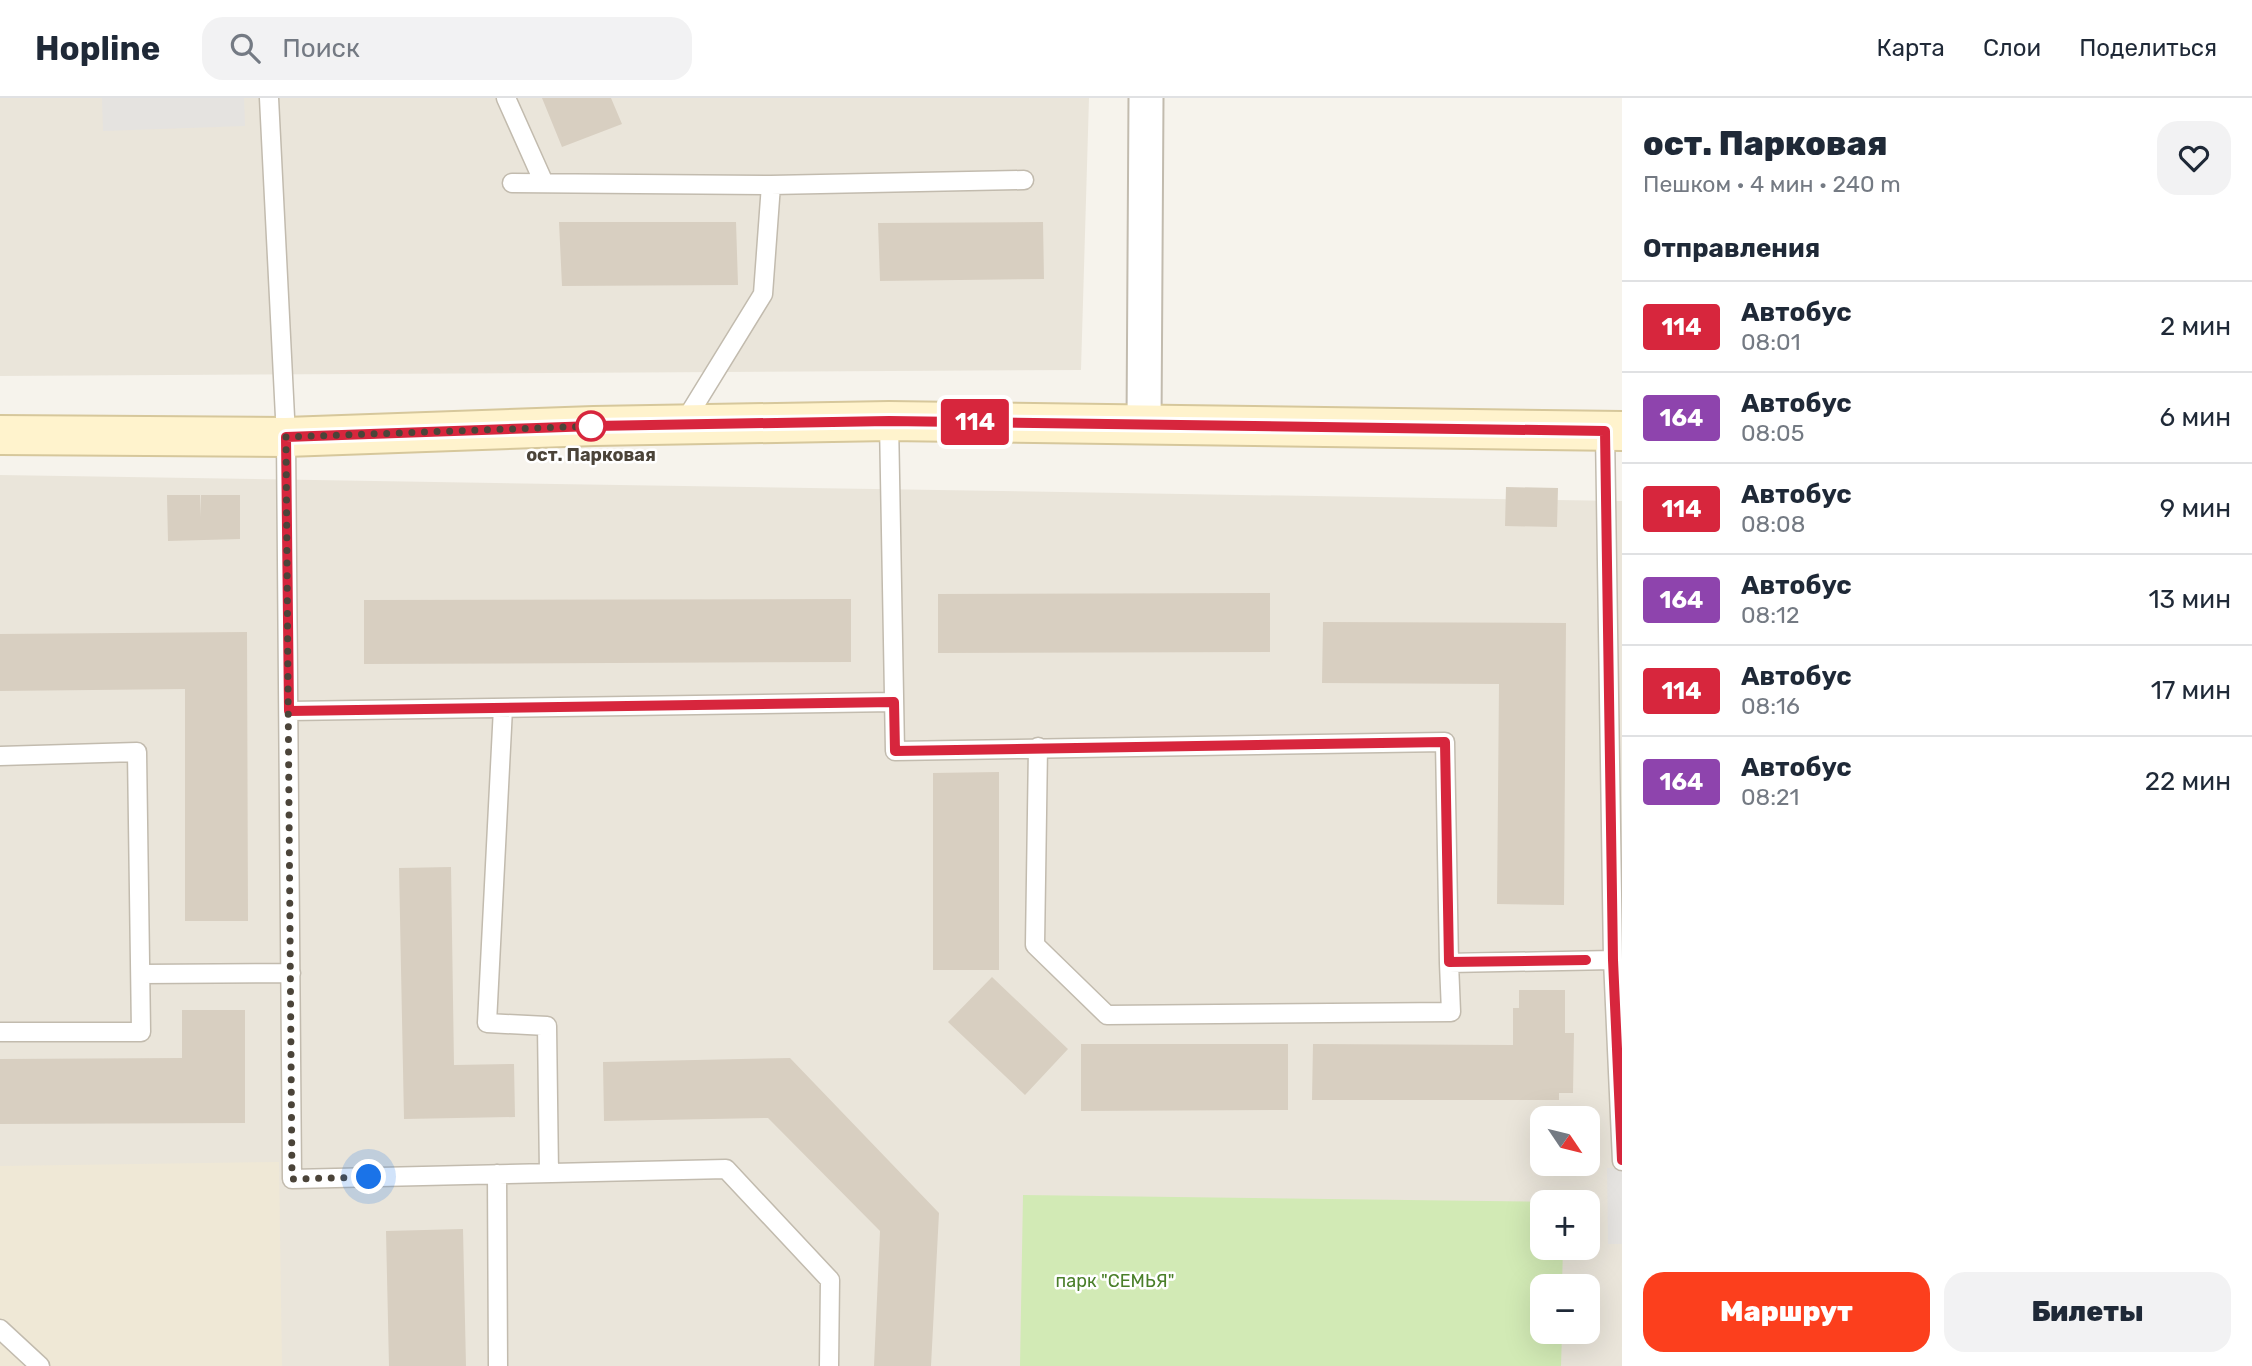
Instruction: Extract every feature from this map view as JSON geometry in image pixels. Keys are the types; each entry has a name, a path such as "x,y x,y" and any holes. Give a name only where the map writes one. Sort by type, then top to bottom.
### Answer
{"main road":[{"path":"0,435 286,437 683,424 889,421 1614,431"}],"street":[{"path":"1144,425 1146,98"}],"lane":[{"path":"269,98 286,437 292,1179 726,1169 830,1280 829,1366"},
{"path":"506,98 544,183"},
{"path":"512,183 771,185 1024,180"},
{"path":"683,424 763,294 771,185"},
{"path":"889,421 895,751 1038,747 1445,742 1451,1012 1107,1015 1035,945 1038,747"},
{"path":"1614,431 1616,722 1613,960 1622,1161"},
{"path":"289,711 894,702"},
{"path":"503,708 487,1024 547,1026 549,1173"},
{"path":"0,756 136,752 141,974 141,1032 0,1032"},
{"path":"1449,962 1613,960"},
{"path":"141,974 291,972"},
{"path":"497,1174 498,1366"},
{"path":"0,1329 40,1366"}],"shaded area":[{"path":"0,98 1089,98 1081,370 0,376"},
{"path":"102,98 244,98 245,126 103,131"},
{"path":"0,475 1622,501 1622,1366 0,1366"},
{"path":"279,1162 282,1366 0,1366 0,1166"},
{"path":"1622,1167 1622,1244 1608,1244 1607,1168"}],"green space":[{"name":"парк \"СЕМЬЯ\"","path":"1023,1195 1530,1202 1530,1260 1563,1260 1562,1274 1530,1274 1530,1344 1562,1344 1561,1366 1020,1366"}],"building":[{"path":"542,98 611,98 622,124 562,147"},
{"path":"559,222 736,222 738,285 562,286"},
{"path":"1043,222 1044,279 880,281 878,223"},
{"path":"1506,487 1558,488 1557,527 1505,526"},
{"path":"167,495 200,495 200,517 201,495 240,495 240,539 168,541"},
{"path":"1270,593 1270,652 938,653 938,594"},
{"path":"851,599 851,662 364,664 364,600"},
{"path":"1323,622 1566,623 1564,905 1497,904 1499,684 1322,683"},
{"path":"247,632 248,921 185,921 185,689 0,691 0,634"},
{"path":"999,772 999,970 933,970 933,773"},
{"path":"451,867 454,1065 514,1064 515,1117 404,1119 399,868"},
{"path":"992,977 1068,1049 1025,1095 948,1022"},
{"path":"1519,990 1565,990 1565,1033 1574,1033 1573,1093 1559,1093 1559,1100 1312,1100 1313,1044 1513,1045 1513,1008 1519,1008"},
{"path":"182,1010 245,1010 245,1123 0,1124 0,1059 182,1058"},
{"path":"1081,1044 1288,1044 1288,1110 1081,1111"},
{"path":"790,1058 939,1213 931,1366 874,1366 880,1231 768,1118 604,1121 603,1062"},
{"path":"463,1229 466,1366 389,1366 386,1231"}],"bus line":[{"name":"114","path":"1586,960 1449,962 1445,742 895,751 894,702 289,711 286,437 594,426 889,421 1605,431 1613,960 1622,1160"}],"place":[{"name":"ост. Парковая","path":"591,426"}],"route":[{"path":"369,1177 292,1179 286,437 594,426 591,426"}]}
